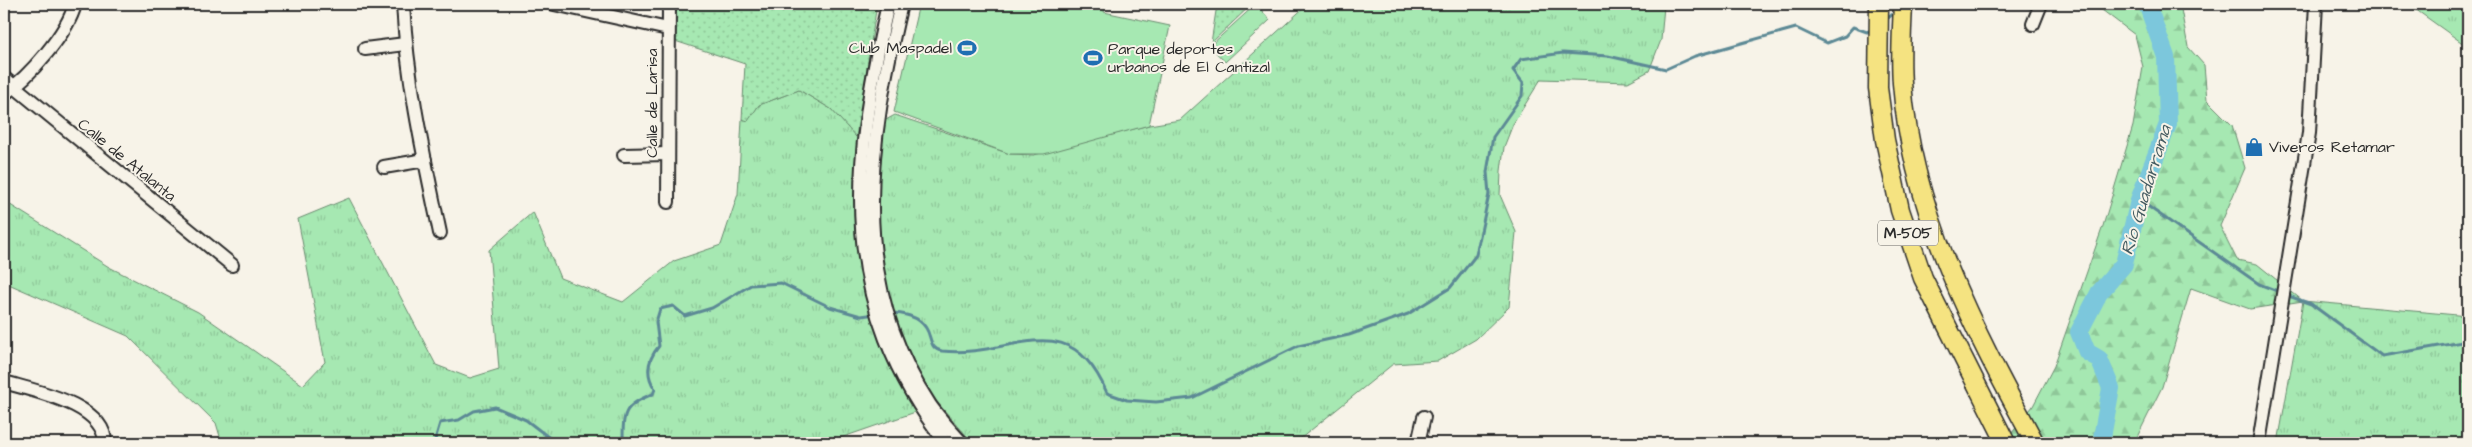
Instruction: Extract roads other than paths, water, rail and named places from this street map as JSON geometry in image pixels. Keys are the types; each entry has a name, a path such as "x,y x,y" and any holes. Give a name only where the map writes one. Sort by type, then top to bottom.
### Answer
{"highway":[{"name":"M-505","path":"1879,4 1878,88 1885,140 1900,210 1923,278 1967,369 2006,443"},
{"name":"M-505","path":"1903,4 1902,84 1909,132 1925,208 1946,266 1988,357 2035,443"}],"street":[{"path":"9,91 52,47 75,4"},
{"path":"403,4 405,44 424,160 440,233"},
{"path":"554,4 668,29"},
{"name":"Calle de Larisa","path":"668,202 669,4"},
{"path":"868,157 888,4"},
{"path":"901,4 860,200 862,237 872,298 884,336 899,371 926,408 946,443"},
{"path":"2033,24 2041,4"},
{"path":"2259,443 2309,133 2316,4"},
{"path":"364,49 405,44"},
{"name":"Calle de Atalanta","path":"4,78 9,91 232,265"},
{"path":"624,155 668,154"},
{"path":"384,167 424,160"},
{"path":"4,382 75,405 95,418 105,438 105,443"},
{"path":"926,408 962,443"},
{"path":"1418,443 1424,417"}],"waterway":[{"name":"Río Guadarrama","path":"2101,443 2111,388 2099,359 2087,352 2079,332 2099,293 2124,264 2139,200 2168,124 2166,57 2147,4"},
{"path":"1884,22 1896,11"},
{"path":"890,313 915,318 923,324 928,331 933,345 938,350 967,351 1036,341 1056,342 1074,349 1092,365 1107,393 1127,400 1156,402 1192,398 1298,346 1349,335 1408,314 1450,288 1476,255 1489,194 1487,172 1493,137 1522,96 1523,83 1513,70 1521,59 1563,53 1608,56 1666,69 1695,56 1796,28 1827,43 1845,36 1853,27 1867,32 1872,29"},
{"path":"2139,200 2259,284 2280,292"},
{"path":"623,443 623,424 627,411 636,402 653,394 655,389 650,378 649,367 652,356 659,346 656,322 660,309 673,306 685,316 712,308 751,285 781,283 830,307 861,316 876,314"},
{"path":"2286,295 2311,304 2382,356 2468,341"},
{"path":"434,443 440,423 459,420 474,411 495,407 526,420 556,443"}],"place":[{"name":"Club Maspadel","path":"967,48"},
{"name":"Parque deportes urbanos de El Cantizal","path":"1093,58"},
{"name":"Viveros Retamar","path":"2254,147"}]}
